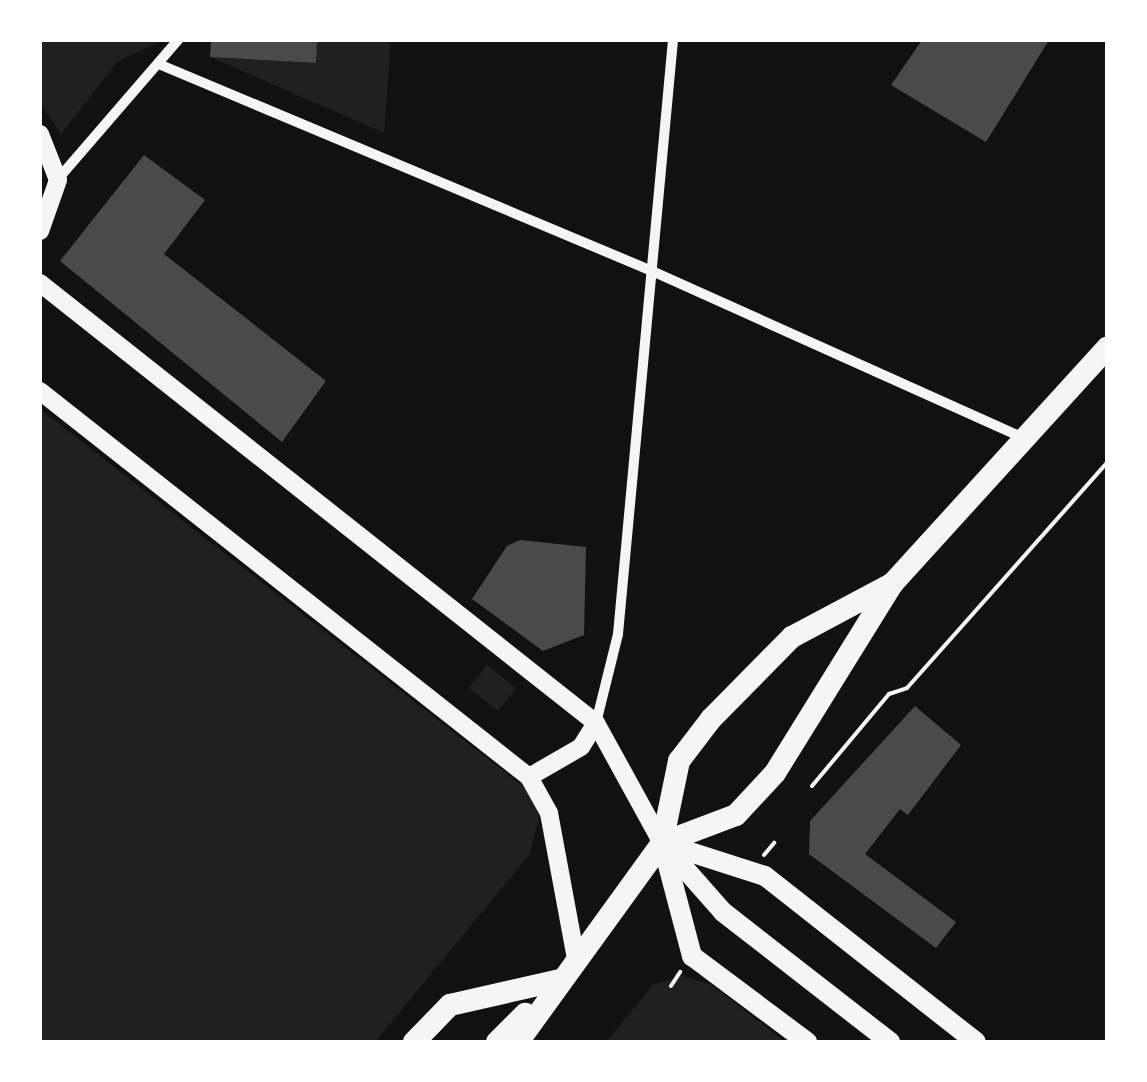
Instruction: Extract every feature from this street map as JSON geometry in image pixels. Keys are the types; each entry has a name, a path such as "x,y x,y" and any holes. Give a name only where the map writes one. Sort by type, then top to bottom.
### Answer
{"main road":[{"path":"662,843 736,816 774,773 893,583 1107,348"},
{"path":"518,1042 662,843 678,762 711,719 792,637 893,583"},
{"path":"662,843 692,956 806,1042"},
{"path":"662,843 724,912 890,1042"},
{"path":"662,843 764,876 976,1042"},
{"path":"414,1042 450,1005 560,980"},
{"path":"497,1042 560,980"}],"street":[{"path":"40,192 58,180 178,40"},
{"path":"529,777 581,748 596,724 618,634 673,40"},
{"path":"160,65 652,271 1025,438"},
{"path":"40,134 58,180 40,231"},
{"path":"40,283 596,724 662,843"},
{"path":"40,391 529,777 549,813 576,958"}],"path":[{"path":"812,786 1107,463"},
{"path":"671,986 677,977"}],"shaded area":[{"path":"40,40 164,40 118,61 61,134 40,103"},
{"path":"317,40 391,40 384,133 210,57 315,63"},
{"path":"40,409 530,792 539,816 530,854 375,1042 40,1042"},
{"path":"487,665 516,688 498,711 469,688"},
{"path":"682,976 712,985 785,1042 606,1042 654,984"}],"building":[{"path":"211,40 317,40 316,63 210,57"},
{"path":"922,40 1049,40 986,142 891,85"},
{"path":"144,155 205,200 164,254 326,381 282,442 60,261"},
{"path":"520,540 586,547 584,635 543,651 472,599 507,546"},
{"path":"915,706 961,745 908,815 900,809 865,854 956,922 936,948 809,854 810,821"}]}
